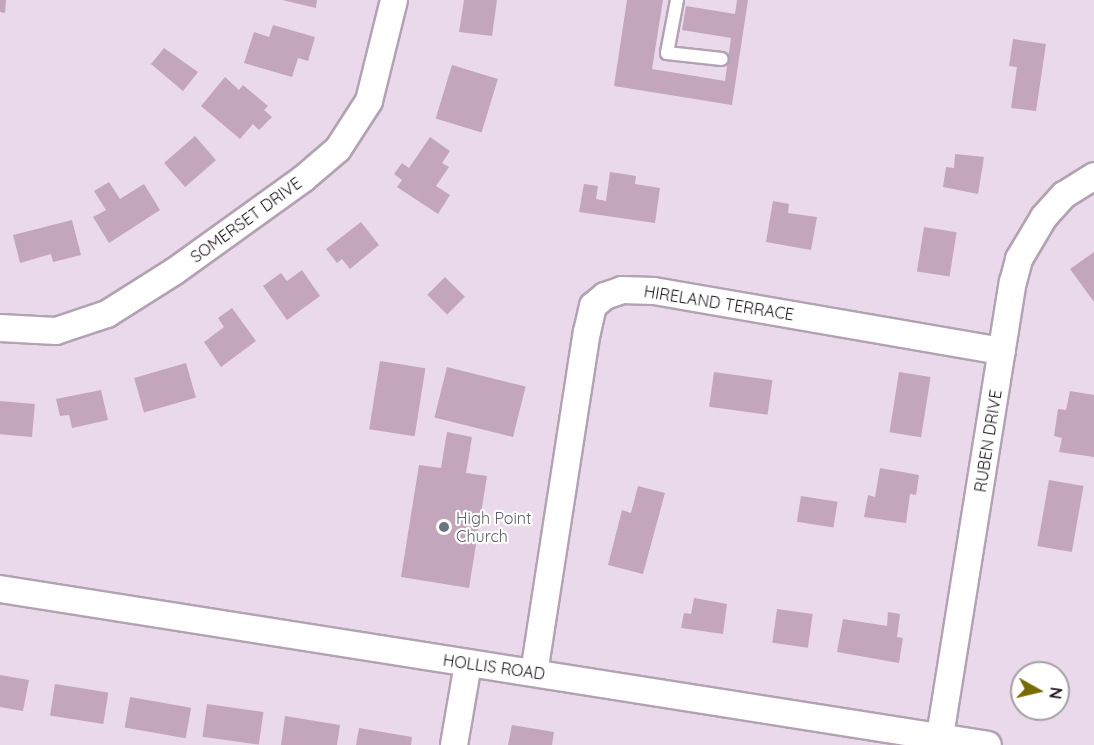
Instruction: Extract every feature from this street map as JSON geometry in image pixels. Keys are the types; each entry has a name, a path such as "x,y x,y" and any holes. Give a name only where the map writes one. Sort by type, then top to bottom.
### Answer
{"street":[{"name":"SOMERSET DRIVE","path":"0,328 56,331 107,314 175,271 303,179 338,149 369,101 394,0"},
{"name":"RUBEN DRIVE","path":"940,736 1013,282 1031,235 1064,195 1094,176"},
{"name":"HIRELAND TERRACE","path":"534,673 587,332 593,306 605,296 621,290 654,291 1002,351"},
{"name":"HOLLIS ROAD","path":"0,589 988,745"},
{"path":"454,745 468,664"}],"lane":[{"path":"677,0 667,53 722,59"}],"building":[{"path":"0,0 6,0 5,13 0,12"},
{"path":"282,0 317,0 316,8"},
{"path":"464,0 497,0 492,36 459,32"},
{"path":"627,0 663,0 652,69 725,81 731,38 682,30 686,6 735,14 737,0 748,0 732,105 614,86"},
{"path":"273,25 315,37 308,61 298,58 292,77 244,63 254,32 269,37"},
{"path":"1013,39 1046,44 1036,111 1011,108 1017,67 1009,66"},
{"path":"164,48 198,72 183,91 151,64"},
{"path":"452,65 498,79 482,133 436,119"},
{"path":"225,77 239,90 243,85 268,106 264,110 272,117 259,130 253,124 240,139 201,106"},
{"path":"195,136 216,160 185,187 164,163"},
{"path":"430,137 450,151 442,163 449,167 436,186 450,195 438,214 397,187 402,180 394,174 402,163 409,168"},
{"path":"955,154 984,157 978,194 943,187 946,167 954,168"},
{"path":"610,172 636,176 635,184 660,188 655,223 579,212 584,184 598,186 596,199 606,201"},
{"path":"109,182 120,199 144,184 160,210 109,243 93,217 106,210 94,191"},
{"path":"773,201 789,204 788,213 817,217 811,250 766,242"},
{"path":"72,220 81,255 53,262 51,254 20,263 13,235"},
{"path":"361,222 379,245 350,269 342,259 337,263 326,249"},
{"path":"924,227 957,232 950,277 917,271"},
{"path":"1094,252 1094,302 1070,269"},
{"path":"302,270 320,296 287,320 263,286 281,273 287,281"},
{"path":"445,277 465,297 447,314 427,295"},
{"path":"232,308 256,341 221,367 204,342 224,327 218,318"},
{"path":"380,361 425,368 415,436 369,429"},
{"path":"186,363 196,398 144,412 134,378"},
{"path":"447,367 526,387 513,437 434,417"},
{"path":"714,372 772,380 768,415 709,407"},
{"path":"899,372 931,377 921,437 889,432"},
{"path":"101,390 108,420 72,428 69,415 60,416 56,399"},
{"path":"1070,391 1094,395 1094,457 1059,452 1062,438 1054,436 1058,409 1066,410"},
{"path":"0,401 35,404 32,437 0,434"},
{"name":"High Point Church","path":"447,432 472,437 466,473 487,476 469,588 401,577 419,465 441,468"},
{"path":"880,468 919,475 916,495 910,494 906,523 864,517 868,495 875,497"},
{"path":"1049,480 1083,486 1072,552 1037,546"},
{"path":"638,486 665,493 643,574 608,565 622,510 631,513"},
{"path":"801,496 838,502 833,527 797,522"},
{"path":"694,598 727,604 723,634 681,628 684,613 691,614"},
{"path":"777,609 813,614 808,648 772,643"},
{"path":"888,612 900,614 897,637 903,638 899,663 837,652 843,619 887,626"},
{"path":"0,675 29,680 23,711 0,707"},
{"path":"55,684 108,692 103,724 50,716"},
{"path":"130,697 191,708 186,738 125,728"},
{"path":"207,704 263,712 259,745 202,737"},
{"path":"285,716 340,725 337,745 281,745"},
{"path":"512,725 554,732 552,745 508,745"},
{"path":"359,728 412,737 411,745 356,745"}],"place":[{"name":"High Point Church","path":"444,527"}]}
